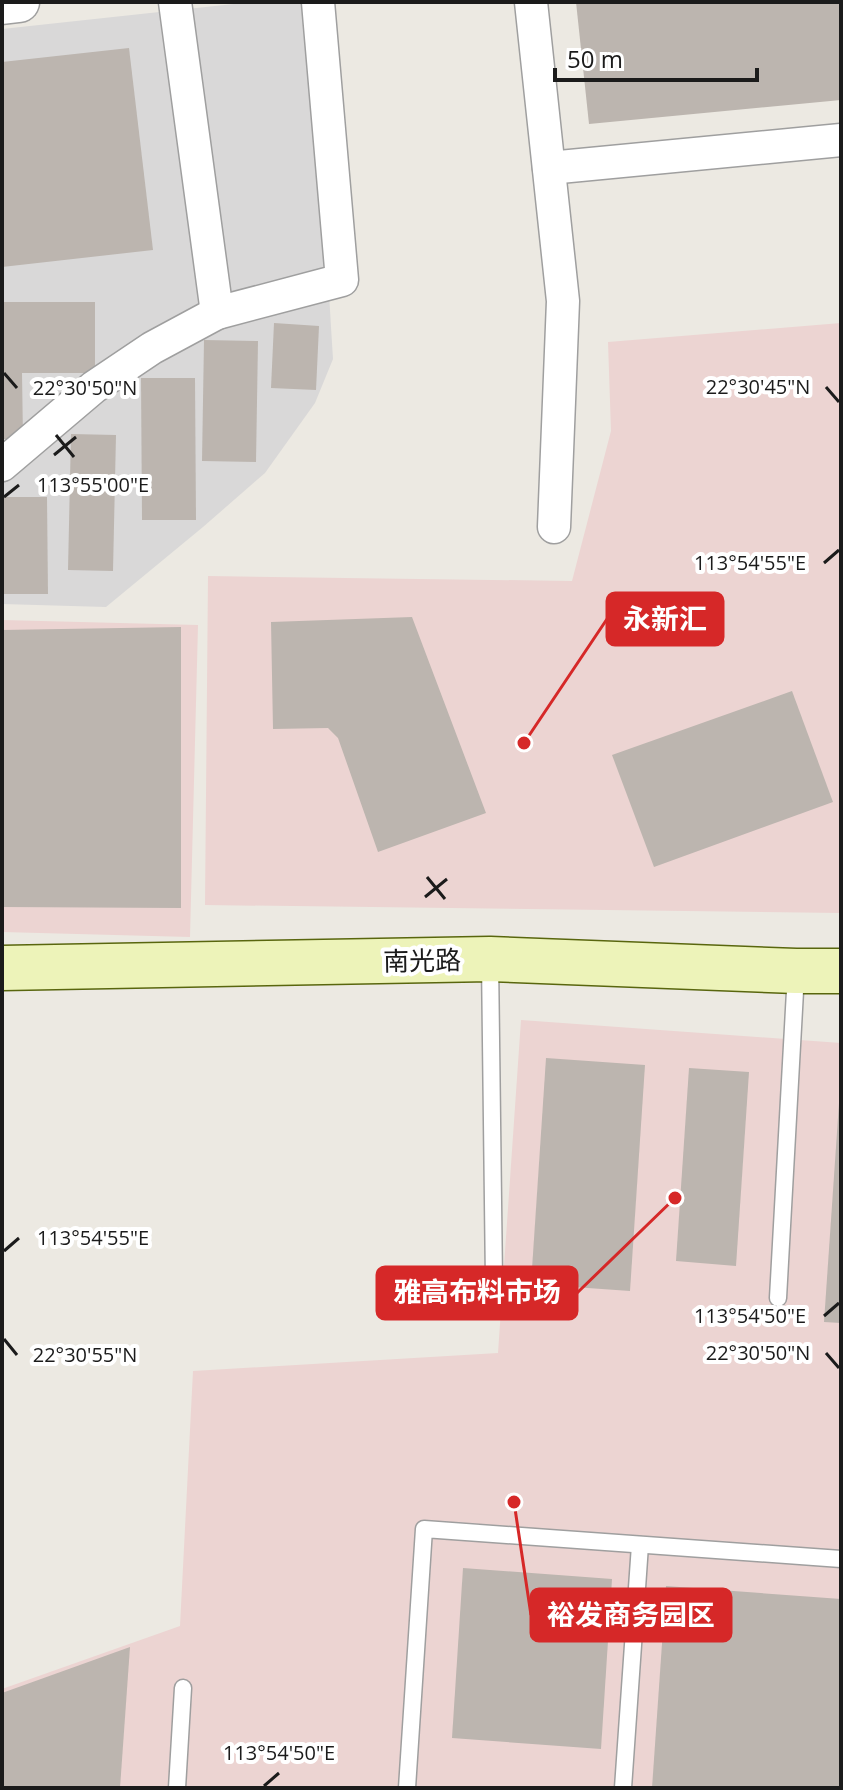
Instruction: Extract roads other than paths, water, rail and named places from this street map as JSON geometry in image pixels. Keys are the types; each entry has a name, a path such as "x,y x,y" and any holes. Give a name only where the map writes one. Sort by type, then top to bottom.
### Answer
{"main road":[{"name":"南光路","path":"2,968 490,959 841,971"}],"street":[{"path":"2,4 19,2"},
{"path":"175,2 217,313"},
{"path":"2,465 94,387 152,348 217,313 342,280 318,2"},
{"path":"531,2 563,301 554,527"},
{"path":"549,168 841,140"}],"lane":[{"path":"490,959 494,1282"},
{"path":"778,1298 796,971"},
{"path":"407,1788 424,1529 841,1559"},
{"path":"623,1788 640,1545"},
{"path":"177,1788 183,1688"}],"place":[{"name":"永新汇","path":"524,743"},
{"name":"雅高布料市场","path":"675,1198"},
{"name":"裕发商务园区","path":"514,1502"}]}
